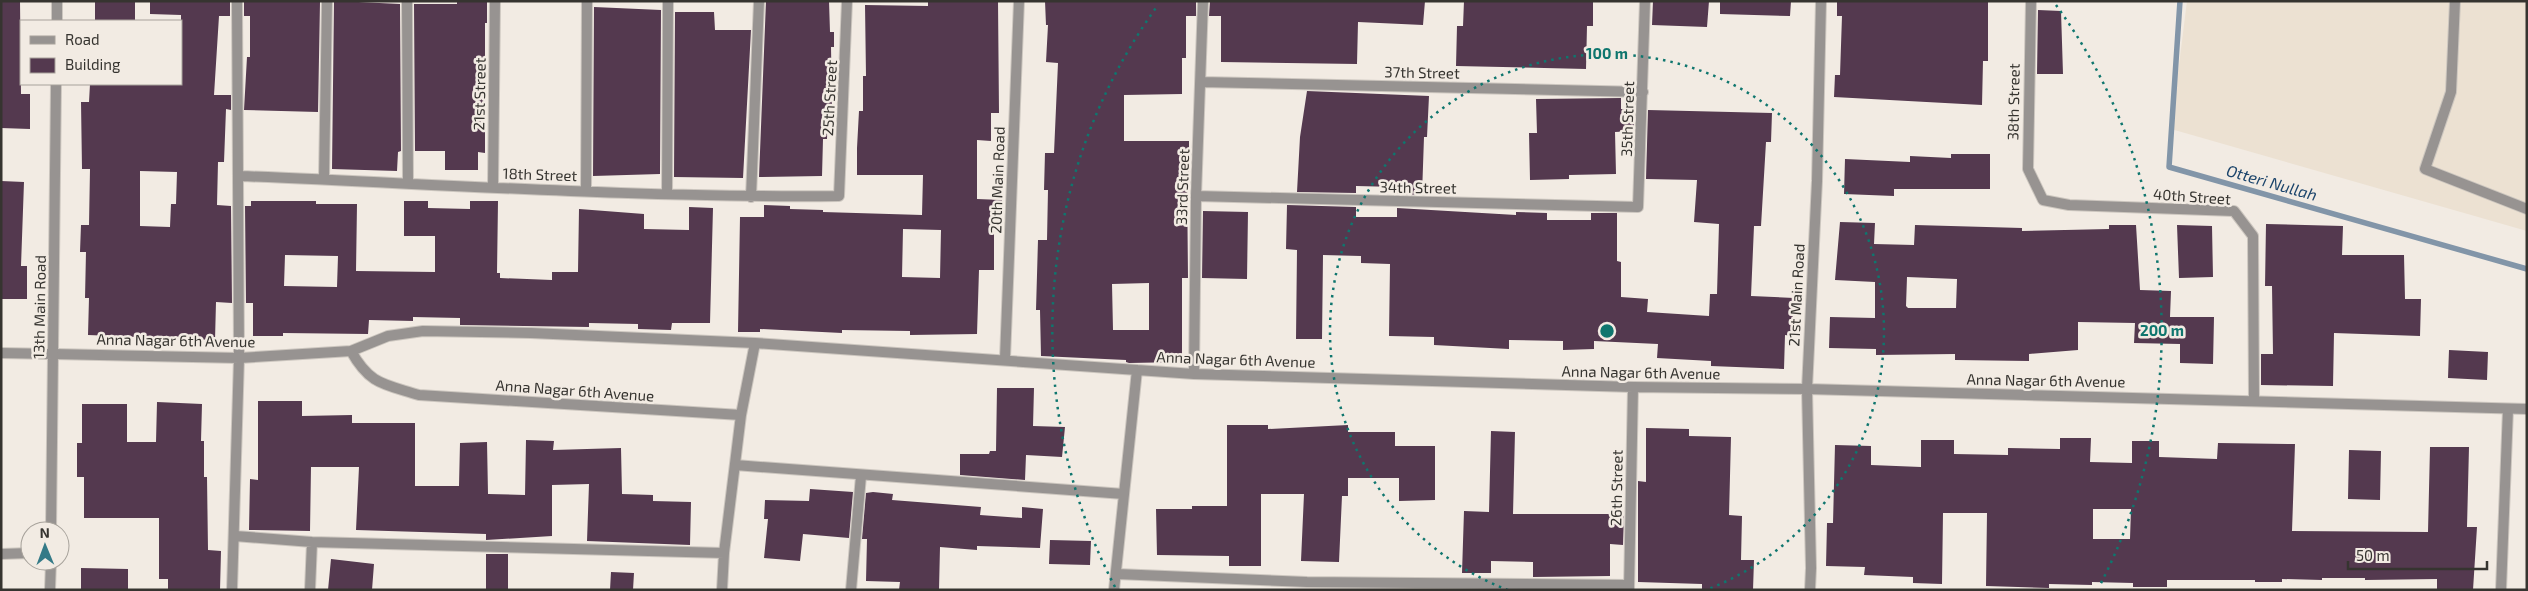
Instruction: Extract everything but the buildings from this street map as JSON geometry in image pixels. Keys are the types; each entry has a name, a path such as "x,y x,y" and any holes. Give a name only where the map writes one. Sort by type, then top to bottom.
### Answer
{"street":[{"path":"57,20 58,1"},
{"path":"232,590 239,358 240,176 237,1"},
{"path":"324,179 327,1"},
{"path":"407,1 408,183"},
{"name":"21st Street","path":"493,187 495,1"},
{"path":"586,191 587,1"},
{"path":"667,194 668,1"},
{"path":"751,197 759,1"},
{"name":"25th Street","path":"839,196 848,1"},
{"name":"20th Main Road","path":"1005,359 1019,1"},
{"name":"33rd Street","path":"1194,374 1196,196 1203,1"},
{"name":"35th Street","path":"1638,207 1645,1"},
{"name":"21st Main Road","path":"1810,590 1807,389 1817,181 1822,1"},
{"name":"38th Street","path":"2031,1 2028,170 2043,200"},
{"path":"2455,1 2451,92 2425,169 2527,209"},
{"name":"37th Street","path":"1201,82 1643,92"},
{"name":"13th Main Road","path":"51,521 56,85"},
{"name":"18th Street","path":"240,176 751,197 839,196"},
{"name":"34th Street","path":"1196,196 1638,207"},
{"name":"40th Street","path":"2043,200 2069,205 2234,211 2252,236 2254,400"},
{"name":"Anna Nagar 6th Avenue","path":"1,353 239,358 351,351 388,336 423,331 531,333 755,343 1005,359 1194,374 1632,387 1807,389 2254,400 2527,409"},
{"path":"722,590 724,553 741,415 755,343"},
{"name":"Anna Nagar 6th Avenue","path":"351,351 361,369 374,381 419,394 741,415"},
{"path":"1114,590 1137,370"},
{"name":"26th Street","path":"1629,588 1632,387"},
{"path":"2501,590 2508,409"},
{"path":"735,465 861,476 1124,494"},
{"path":"852,590 861,476"},
{"path":"235,536 312,542 724,553"},
{"path":"310,590 312,542"},
{"path":"1,554 20,553"},
{"path":"50,590 51,571"},
{"path":"1117,574 1307,586 1629,588"}],"shaded area":[{"path":"2187,1 2527,1 2527,231 2171,129"}],"waterway":[{"name":"Otteri Nullah","path":"2180,1 2169,167 2527,269"}]}
